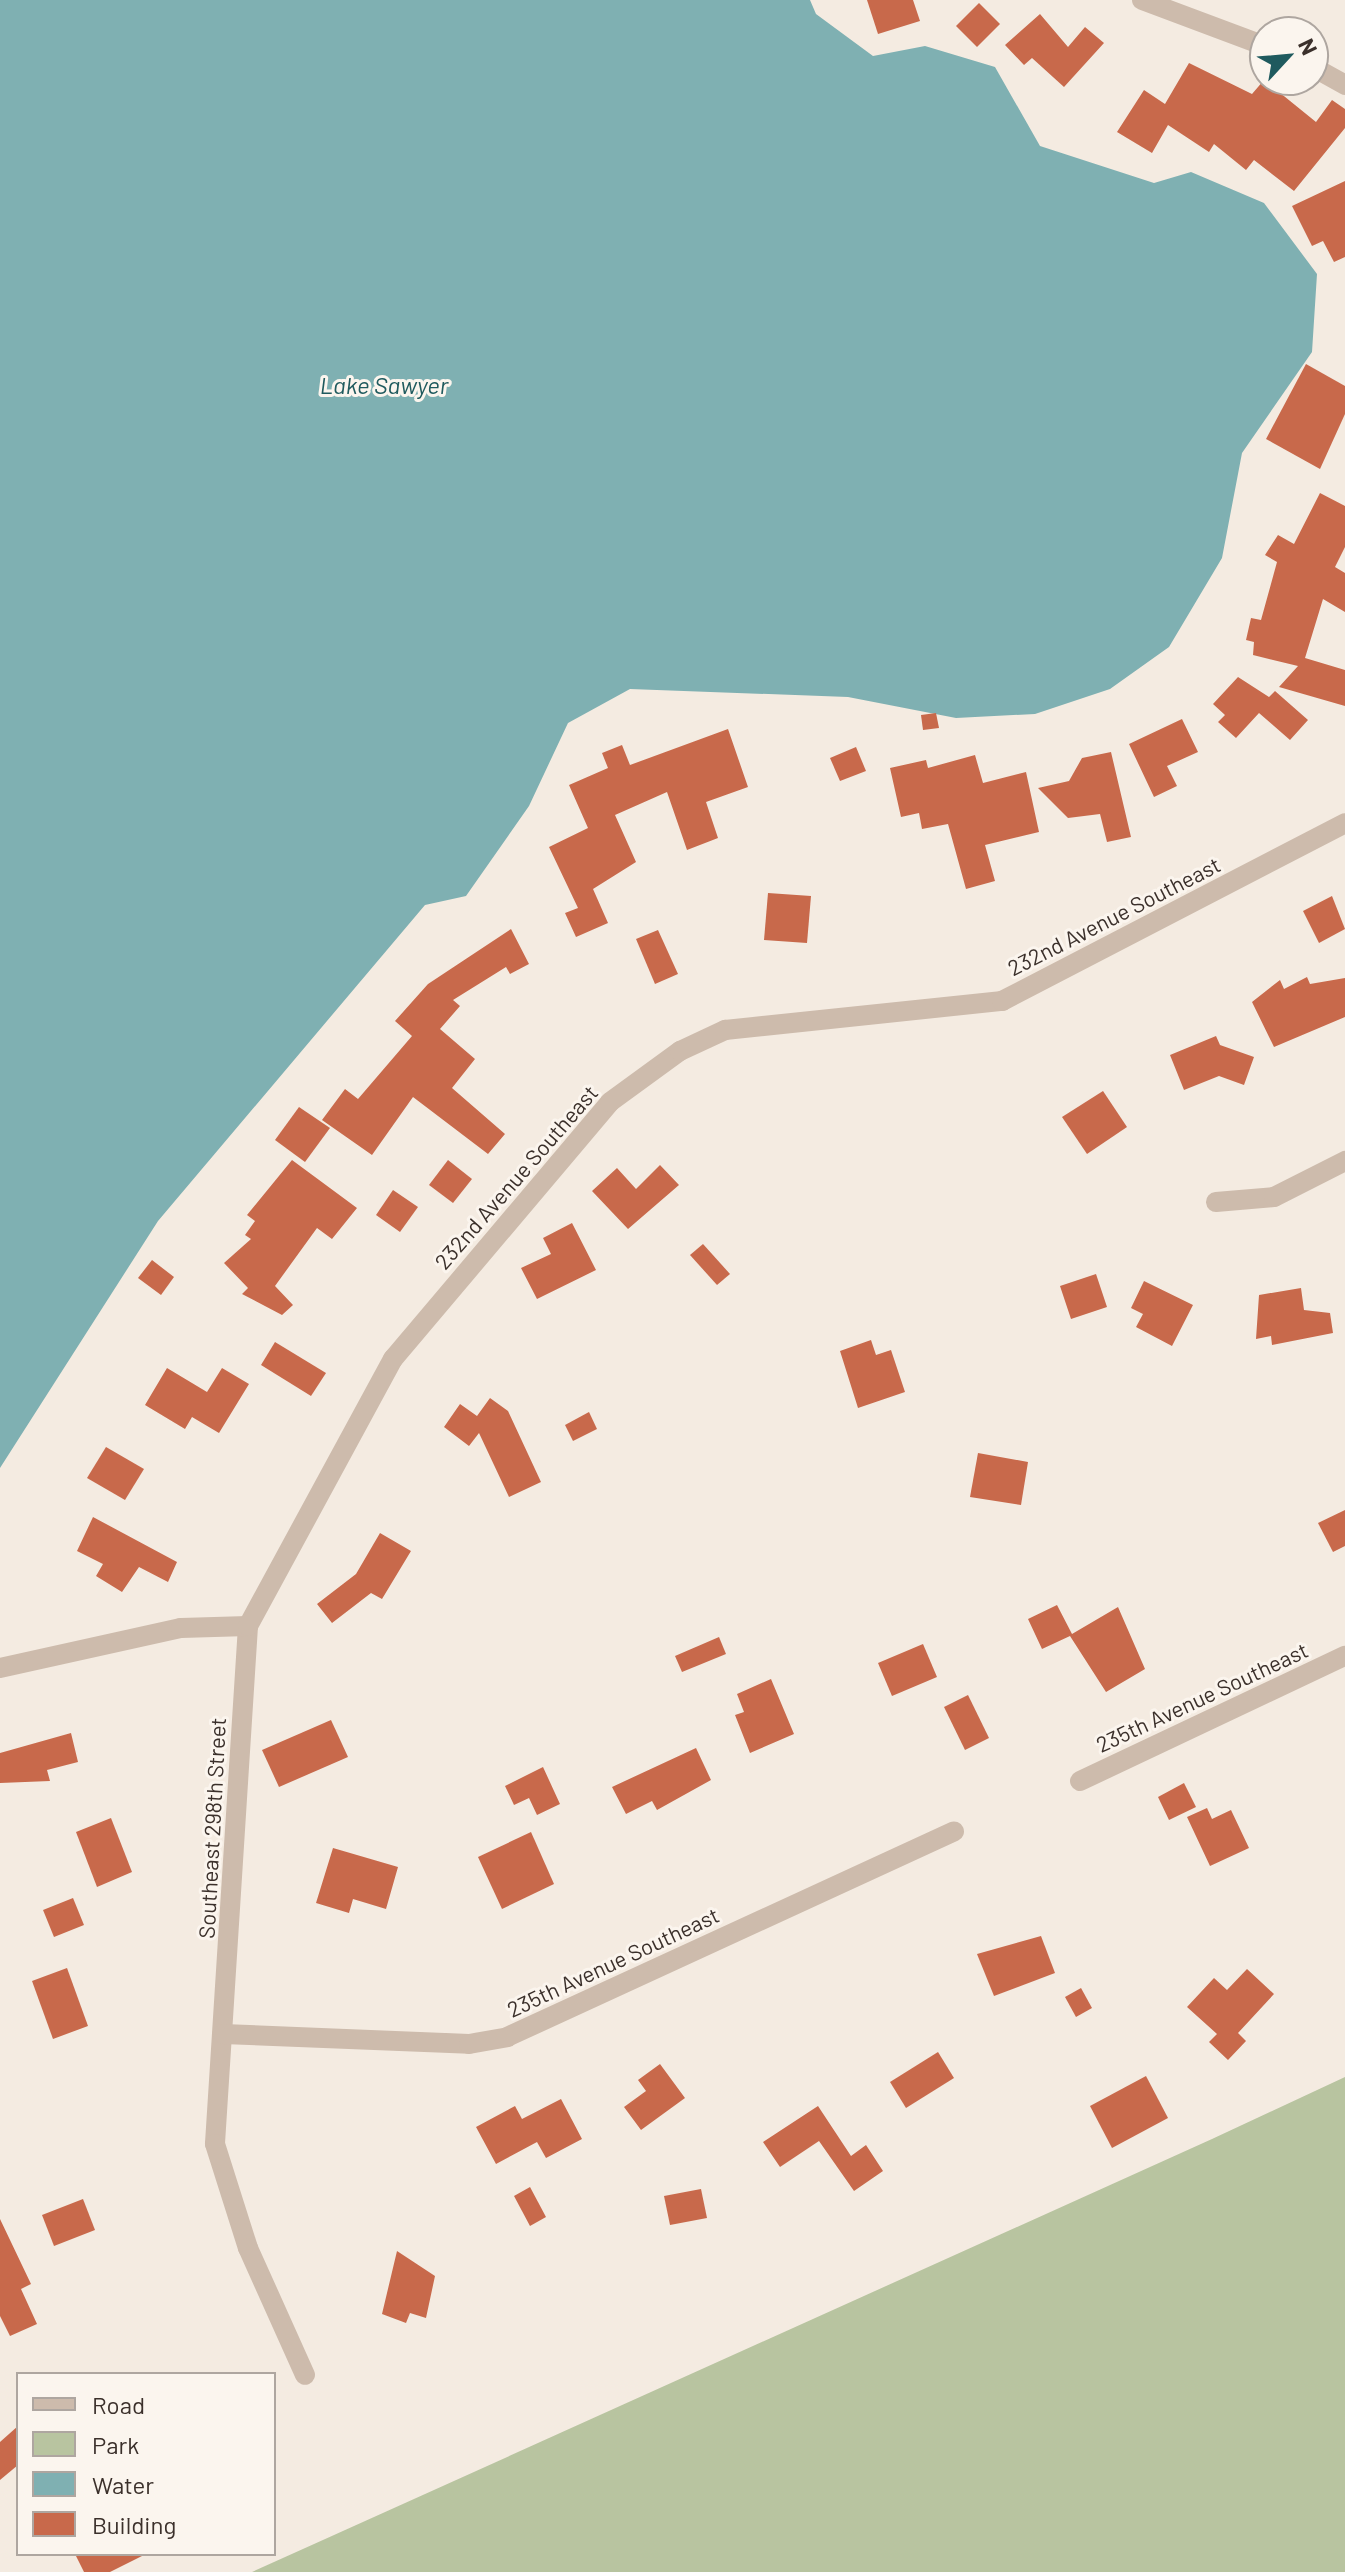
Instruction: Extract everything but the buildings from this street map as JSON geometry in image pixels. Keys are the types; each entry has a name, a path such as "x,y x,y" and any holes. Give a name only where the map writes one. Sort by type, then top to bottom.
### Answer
{"street":[{"path":"1142,0 1249,40"},
{"name":"232nd Avenue Southeast","path":"248,1626 393,1359 589,1125 638,1079 725,1030 1002,1001 1345,823"},
{"path":"1216,1202 1274,1197 1345,1161"},
{"path":"0,1668 181,1628 248,1626"},
{"name":"Southeast 298th Street","path":"248,1626 215,2144 248,2248 305,2375"},
{"name":"235th Avenue Southeast","path":"1080,1781 1345,1656"},
{"name":"235th Avenue Southeast","path":"223,2034 469,2044 507,2037 954,1831"}],"green space":[{"path":"1345,2077 1345,2572 252,2572 1212,2139"}],"water":[{"name":"Lake Sawyer","path":"0,0 810,0 816,14 873,56 925,46 995,67 1040,146 1154,183 1191,172 1264,203 1317,274 1312,352 1242,453 1222,558 1169,647 1110,689 1035,714 956,718 848,697 630,689 568,723 529,806 466,896 425,905 158,1221 0,1468"}]}
